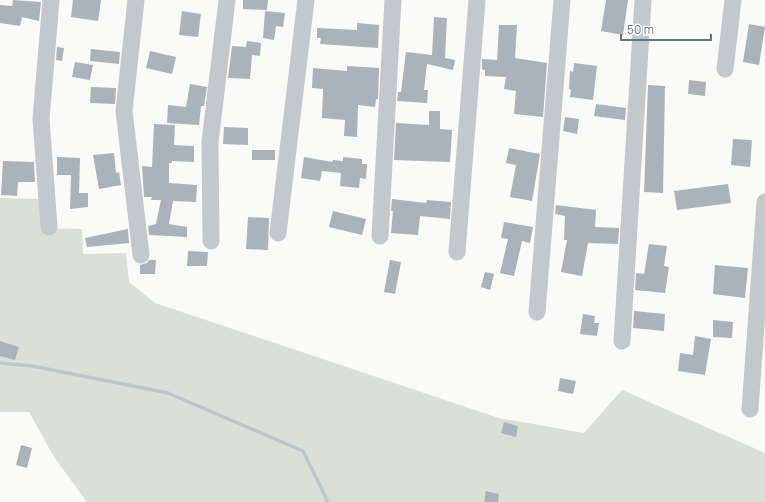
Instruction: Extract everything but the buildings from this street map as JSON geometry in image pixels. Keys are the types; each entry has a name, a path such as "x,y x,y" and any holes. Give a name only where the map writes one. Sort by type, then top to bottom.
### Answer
{"street":[{"path":"49,227 42,119 51,0"},
{"path":"136,0 124,111 140,254"},
{"path":"211,241 210,142 227,0"},
{"path":"278,233 306,0"},
{"path":"380,236 393,0"},
{"path":"457,252 477,0"},
{"path":"537,312 562,0"},
{"path":"622,340 643,0"},
{"path":"725,69 733,0"},
{"path":"750,409 765,202"}],"shaded area":[{"path":"0,198 40,199 42,228 82,229 83,254 126,253 129,282 155,303 499,418 584,433 622,390 765,453 765,502 87,502 54,457 29,412 0,412"}],"waterway":[{"path":"0,363 32,366 168,393 303,451 328,502"}]}
